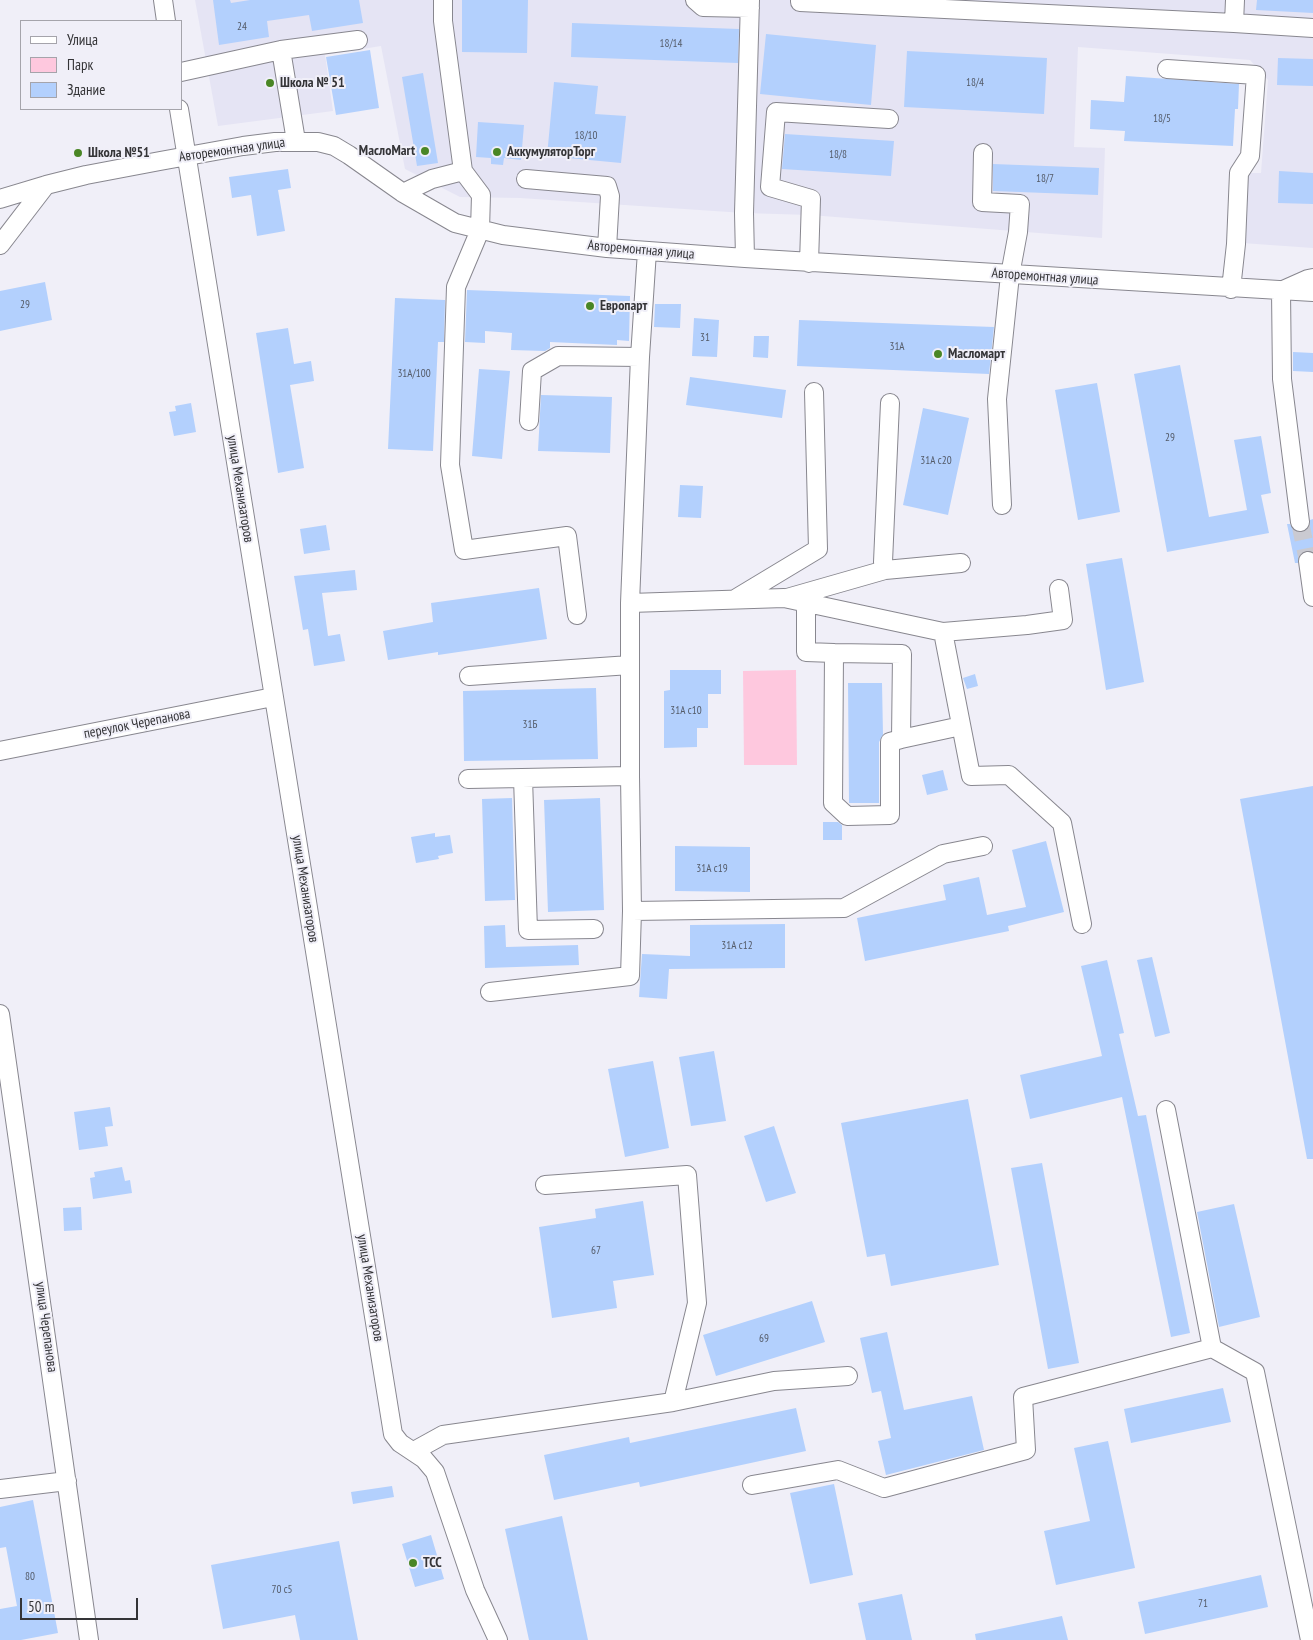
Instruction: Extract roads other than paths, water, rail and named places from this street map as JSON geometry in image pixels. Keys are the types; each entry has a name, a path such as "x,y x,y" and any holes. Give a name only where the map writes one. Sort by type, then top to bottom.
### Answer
{"street":[{"path":"163,0 166,20"},
{"path":"443,0 443,21 463,172 481,194 480,230 456,288 450,464 464,550 567,536 577,615"},
{"path":"695,0 703,7 750,4 744,258"},
{"path":"800,0 800,2 1313,28"},
{"path":"1234,24 1235,0"},
{"path":"182,72 281,50 358,40"},
{"path":"281,50 296,141"},
{"path":"1167,69 1256,75 1250,156 1240,173 1236,244 1231,288"},
{"name":"улица Механизаторов","path":"179,110 393,1434 400,1443 424,1459 435,1472 475,1590 498,1640"},
{"path":"809,263 810,199 770,187 776,112 889,119"},
{"name":"Авторемонтная улица","path":"0,199 86,175 186,156 243,146 296,141 318,142 334,146 402,193 455,223 480,230 520,237 608,248 809,263 1313,292"},
{"path":"984,153 982,202 1020,204 1018,232 1010,275 997,399 1002,505"},
{"path":"402,193 432,179 463,172"},
{"path":"526,179 607,186 610,196 608,248"},
{"path":"0,245 46,185"},
{"path":"490,992 630,976 632,911 630,603 640,357 647,251"},
{"path":"1300,522 1282,379 1281,291 1313,278"},
{"path":"529,421 532,371 551,360 558,356 640,357"},
{"path":"732,601 818,549 814,392"},
{"path":"885,570 883,562 890,403"},
{"path":"1308,561 1313,597"},
{"path":"630,603 784,598 885,570 960,564"},
{"path":"784,598 943,632 1063,620 1059,589"},
{"path":"806,603 806,652 902,654 902,740"},
{"path":"943,632 971,776 1009,775 1062,823 1082,924"},
{"path":"834,653 834,803 847,816 890,815 890,742 961,726"},
{"path":"469,676 630,665"},
{"name":"переулок Черепанова","path":"0,751 273,696"},
{"path":"468,779 630,776"},
{"path":"523,778 528,930 594,928"},
{"path":"632,911 844,908 943,854 983,846"},
{"name":"улица Черепанова","path":"0,1014 89,1640"},
{"path":"1166,1110 1212,1348"},
{"path":"545,1185 688,1175 696,1302 673,1402"},
{"path":"752,1485 838,1470 884,1488 1026,1450 1023,1397 1212,1348 1255,1372 1310,1640"},
{"path":"414,1451 443,1435 673,1402 774,1381 848,1376"},
{"path":"0,1489 67,1481"}],"tunnel":[{"path":"1300,522 1308,561"}],"place":[{"name":"Школа № 51","path":"270,83"},
{"name":"МаслоMart","path":"425,151"},
{"name":"АккумуляторТорг","path":"497,152"},
{"name":"Школа №51","path":"78,153"},
{"name":"Европарт","path":"590,306"},
{"name":"Масломарт","path":"938,354"},
{"name":"ТСС","path":"413,1563"}]}
